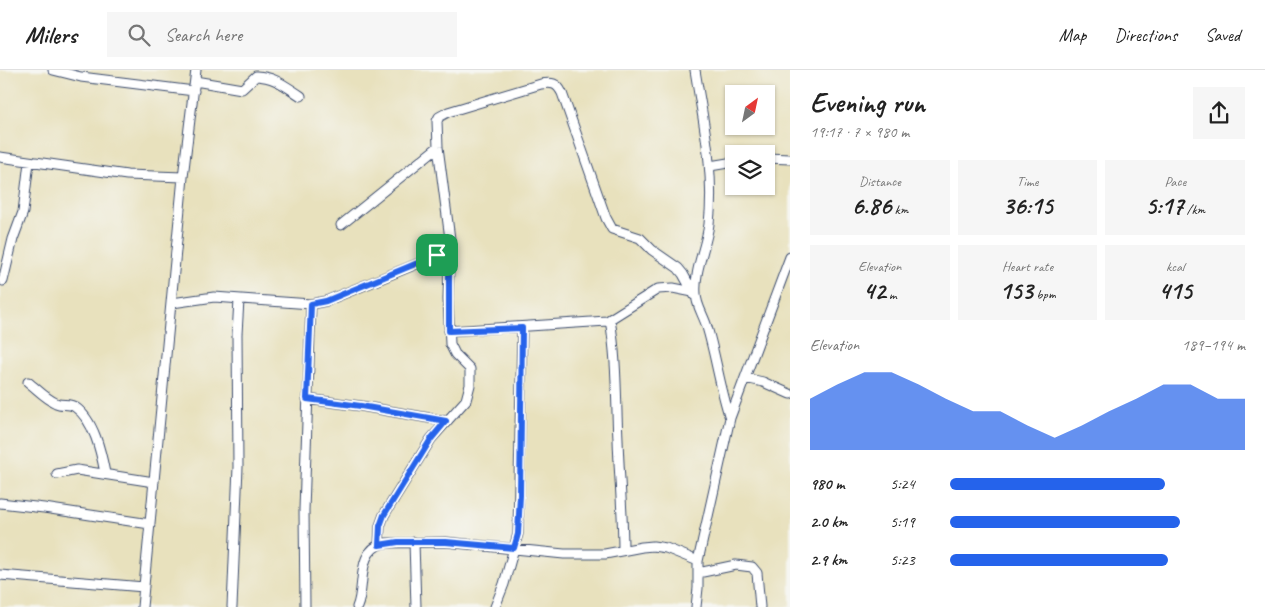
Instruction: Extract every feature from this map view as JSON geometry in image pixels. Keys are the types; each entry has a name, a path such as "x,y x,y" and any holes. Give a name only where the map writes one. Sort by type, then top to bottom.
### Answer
{"street":[{"path":"53,70 80,77 194,91"},
{"path":"112,70 112,80"},
{"path":"142,607 183,177 196,70"},
{"path":"694,294 709,226 710,166 695,70"},
{"path":"195,81 242,89 256,76 263,76 272,78 301,96"},
{"path":"172,303 207,298 311,304 326,301 437,255 444,249 450,239 438,148 437,121 442,114 541,84 552,83 557,85 562,93 606,218 612,229 640,238 652,250 684,274 707,326 722,397 730,418"},
{"path":"341,225 438,148"},
{"path":"0,157 127,175 183,177"},
{"path":"775,158 790,159"},
{"path":"3,281 13,239 23,212 29,162"},
{"path":"710,166 725,164"},
{"path":"379,545 380,526 384,515 431,439 466,400 470,385 470,369 455,354 450,344 449,268 437,255"},
{"path":"696,607 698,561 730,418 790,257"},
{"path":"449,331 522,328 610,320 658,289 673,288 694,294"},
{"path":"232,607 238,467 237,334 239,300"},
{"path":"305,607 304,510 311,304"},
{"path":"610,320 616,361 624,550"},
{"path":"495,607 504,584 518,534 522,328"},
{"path":"745,378 763,382 790,394"},
{"path":"28,382 54,402 60,405 70,405 78,410 95,435 105,473"},
{"path":"307,399 361,406 446,421"},
{"path":"57,474 77,470 154,482"},
{"path":"0,504 44,508 150,524"},
{"path":"414,542 416,607"},
{"path":"357,607 364,564 371,552 379,545 446,542 564,554 605,554 642,547 666,548 698,561"},
{"path":"698,572 736,566 752,567 757,574 760,607"},
{"path":"0,575 144,587"}],"route":[{"path":"437,255 449,268 449,331 522,328 520,495 518,534 514,548 446,542 398,542 379,545 380,526 384,515 431,439 446,421 361,406 307,399 311,304 326,301 437,255"}]}
